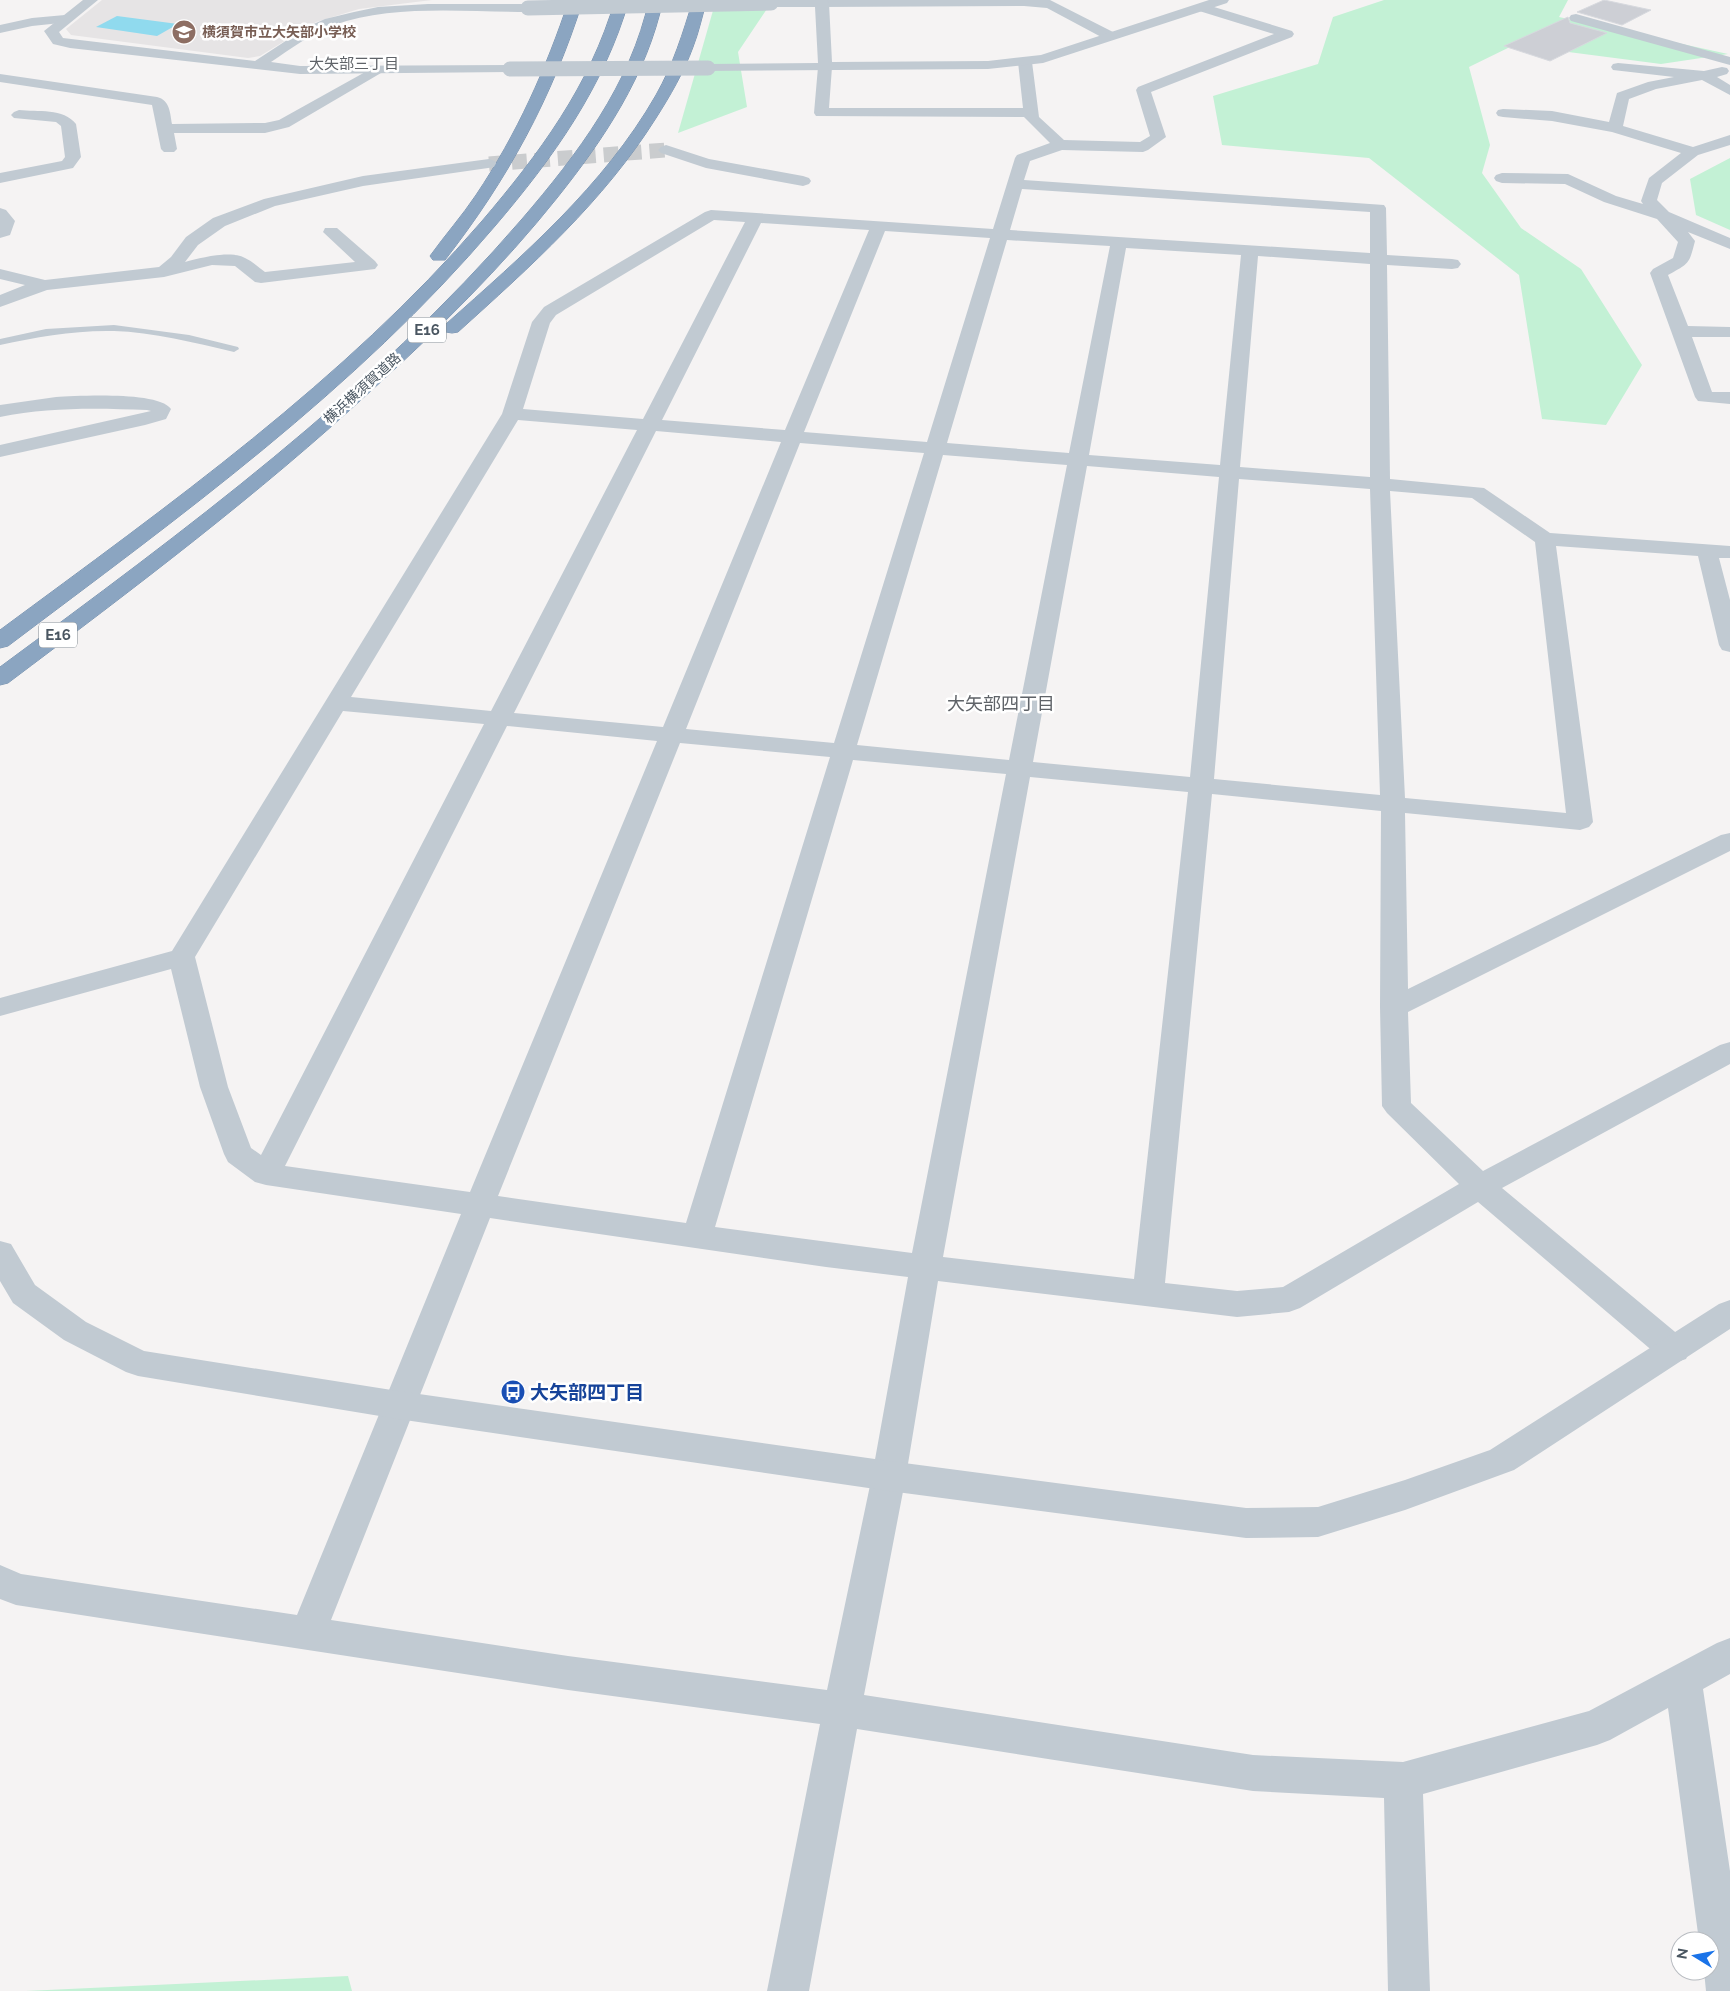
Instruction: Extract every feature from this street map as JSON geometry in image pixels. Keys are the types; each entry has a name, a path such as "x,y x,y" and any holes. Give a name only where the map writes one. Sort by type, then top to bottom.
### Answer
{"highway":[{"path":"339,373 445,248 500,169 529,119 544,86 576,0"},
{"name":"横浜横須賀道路","path":"0,640 205,485 339,373 437,281 496,216 535,167 577,103 597,68 622,0"},
{"name":"横浜横須賀道路","path":"0,678 116,592 273,467 359,393 433,324 516,237 558,188 601,127 628,81 646,39 656,0"},
{"path":"116,592 245,507 297,467 497,288 560,226 616,164 646,124 682,60 700,0"}],"street":[{"path":"91,0 51,31 58,41 70,44 300,70 825,67 1025,62 1043,59 1222,0"},
{"path":"258,65 329,22 360,15 404,9 822,1 1024,2 1050,4 1064,0"},
{"path":"822,1 825,67 821,113 1031,112"},
{"path":"1050,4 1110,36"},
{"path":"697,1236 1023,158 1060,145 1143,147 1158,137 1143,90 1287,34 1201,8"},
{"path":"1576,18 1614,24 1730,61"},
{"path":"0,30 32,22 65,19"},
{"path":"1614,24 1634,22"},
{"path":"1025,62 1032,118 1060,145"},
{"path":"1618,67 1704,75 1730,91"},
{"path":"1615,128 1622,96 1653,85 1730,69"},
{"path":"166,129 265,128 284,124 376,70"},
{"path":"0,78 157,101 161,105 169,149"},
{"path":"4,124 61,86"},
{"path":"1546,98 1552,116"},
{"path":"1503,113 1552,116 1615,128 1693,152"},
{"path":"0,178 66,165 73,157 68,124 60,118 19,115"},
{"path":"1730,140 1693,152 1655,181 1649,201 1687,241 1681,261 1659,273 1705,397 1730,398"},
{"path":"666,150 706,163 803,181"},
{"path":"164,272 177,261 192,241 218,222 270,202 363,181 489,164"},
{"path":"1502,178 1568,179 1610,199 1664,216 1730,244"},
{"path":"1014,184 1378,208 1380,484 1393,804 1396,1106 1480,1186 1674,1350"},
{"path":"0,1007 182,957 512,414 541,322 550,311 711,215 1452,264"},
{"path":"266,1174 756,217"},
{"path":"308,1633 398,1405 791,436 879,226"},
{"path":"0,302 22,292 45,285 164,272 212,260 239,262 261,278 369,266 331,232"},
{"path":"788,1991 842,1709 890,1476 925,1267 1119,242"},
{"path":"1148,1294 1201,786 1250,251"},
{"path":"0,274 45,285"},
{"path":"1681,331 1730,332"},
{"path":"0,410 17,406 75,402 150,404 161,409 159,415 138,421 0,451"},
{"path":"512,414 1477,492 1544,539 1730,552"},
{"path":"337,703 1580,822 1544,539"},
{"path":"1707,551 1730,645"},
{"path":"1394,1007 1730,841"},
{"path":"182,957 214,1087 239,1154 266,1174 925,1267 1237,1304 1289,1299 1480,1186 1730,1052"},
{"path":"0,1253 24,1294 75,1331 138,1363 398,1405 890,1476 1246,1523 1318,1522 1405,1495 1502,1460 1730,1313"},
{"path":"0,1580 16,1589 568,1673 842,1709 1253,1773 1403,1781 1597,1727 1730,1655"},
{"path":"1683,1680 1727,1991"},
{"path":"1403,1781 1409,1991"}],"lane":[{"path":"0,342 46,332 114,328 188,338 234,349"}],"shaded area":[{"name":"横須賀市立大矢部小学校","path":"102,0 432,0 359,9 316,22 260,56 248,58 71,35 66,29"}],"green space":[{"path":"716,0 773,0 738,52 747,107 678,133"},
{"path":"1384,0 1568,0 1559,17 1728,54 1661,64 1514,45 1469,67 1490,145 1482,173 1521,228 1581,269 1642,365 1606,425 1542,419 1519,275 1369,158 1222,145 1213,96 1318,64 1333,17"},
{"path":"1730,158 1730,230 1696,215 1690,179"},
{"path":"348,1976 352,1991 26,1991"}],"water":[{"path":"117,16 178,24 157,36 96,27"}],"building":[{"path":"1604,0 1651,10 1622,25 1577,12"},
{"path":"1568,17 1570,23 1607,33 1550,61 1504,46"}],"tunnel":[{"path":"489,164 666,150"}],"place":[{"name":"横須賀市立大矢部小学校","path":"184,32"},
{"name":"大矢部四丁目","path":"513,1392"}],"district":[{"name":"大矢部三丁目","path":"354,64"},
{"name":"大矢部四丁目","path":"1001,703"}]}
